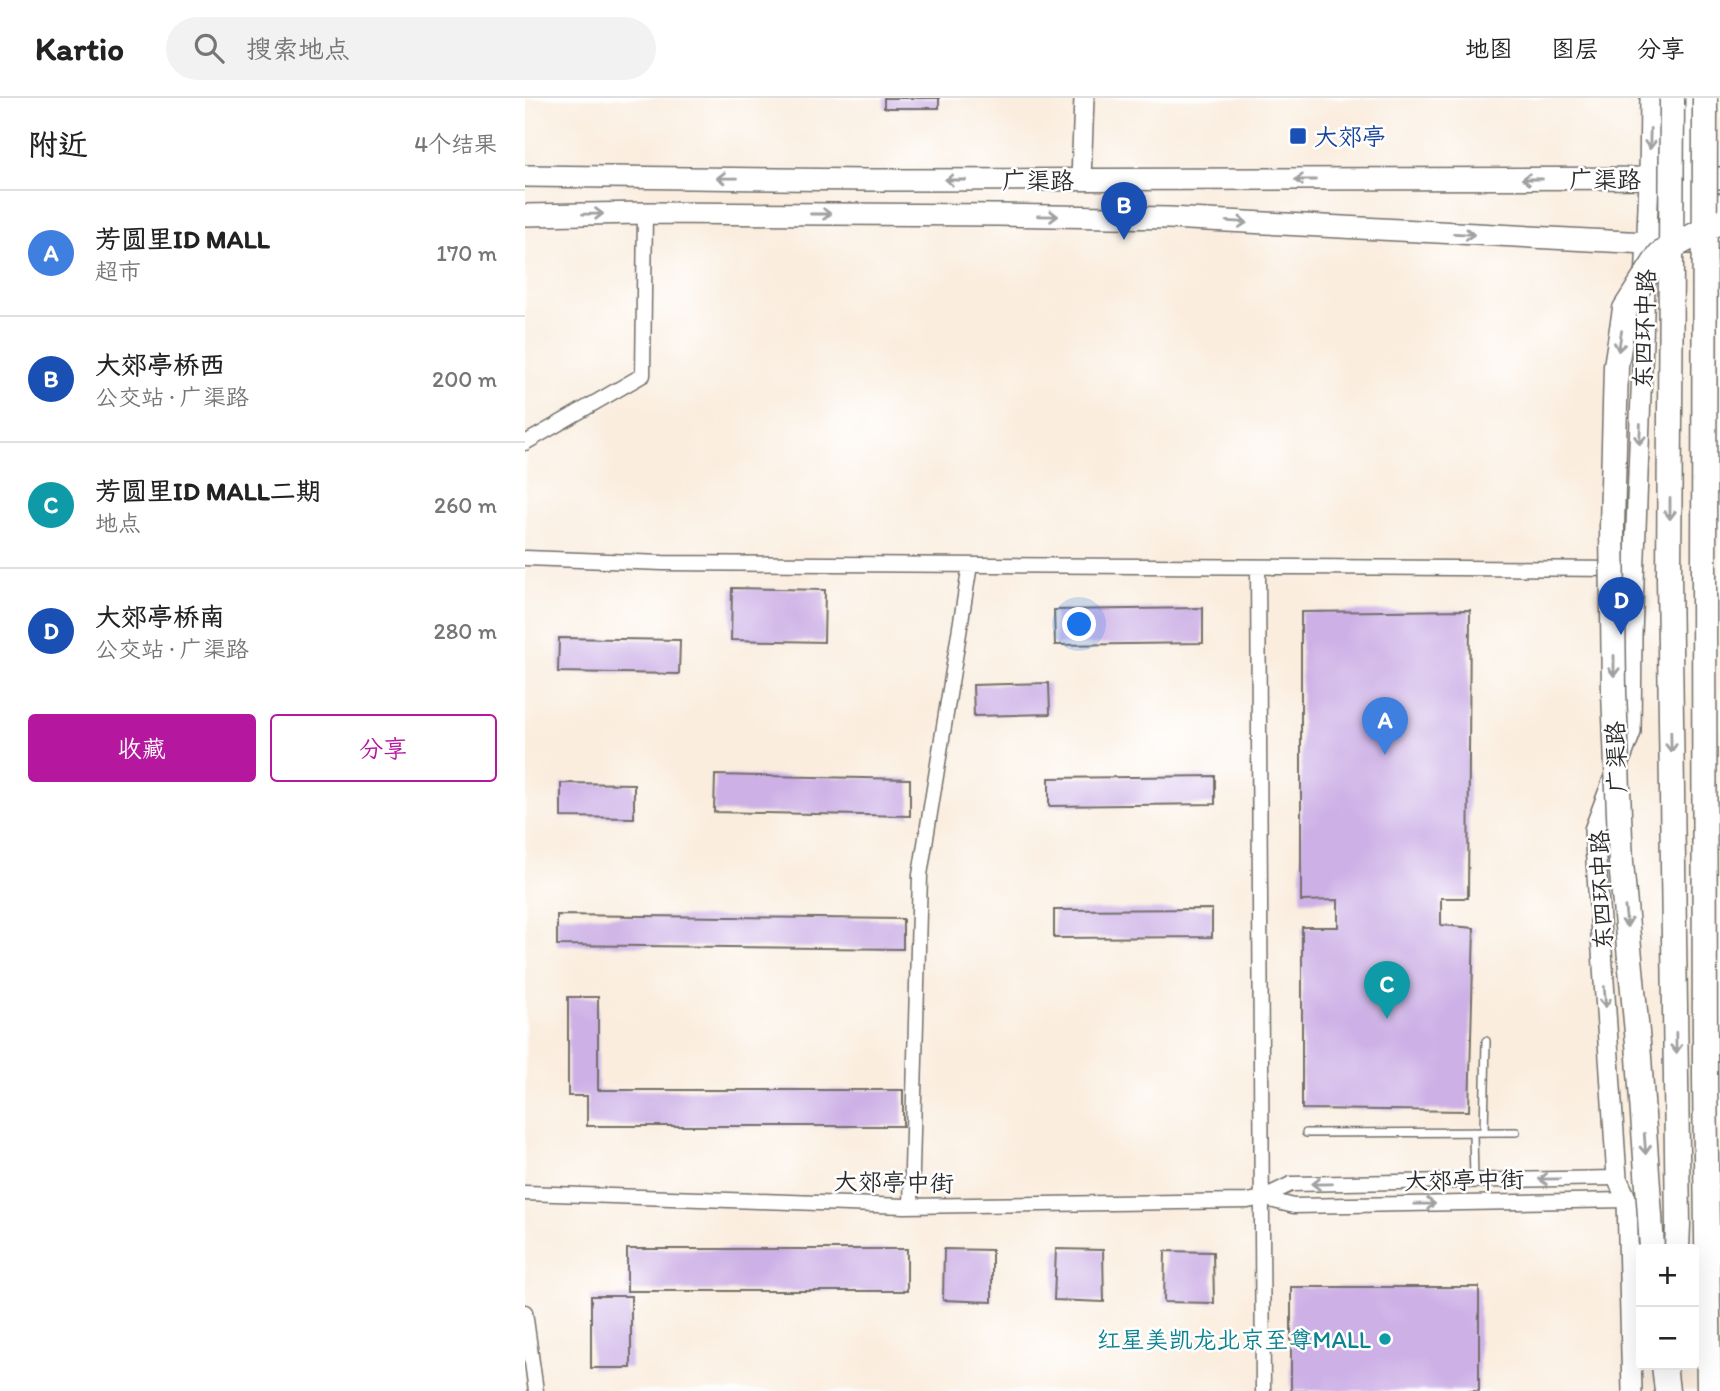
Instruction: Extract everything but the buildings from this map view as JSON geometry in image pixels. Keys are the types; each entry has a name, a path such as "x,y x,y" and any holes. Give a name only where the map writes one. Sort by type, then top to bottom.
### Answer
{"highway":[{"name":"东四环中路","path":"1672,98 1669,576 1677,1244"},
{"path":"1705,98 1704,575 1709,1391"},
{"name":"广渠路","path":"1652,1244 1638,1043 1621,863 1612,526 1616,366 1625,309 1660,254 1711,209"},
{"path":"1707,1272 1720,1159"},
{"path":"1665,1370 1669,1391"},
{"path":"1669,1391 1671,1370"},
{"path":"1716,1391 1720,1376"}],"main road":[{"path":"1081,180 1084,98"},
{"name":"东四环中路","path":"1632,1391 1627,1200 1617,1178 1594,830 1630,732 1650,98"},
{"path":"1690,98 1690,179 1711,209"},
{"path":"1710,243 1711,209 1717,178 1714,98"},
{"name":"广渠路","path":"525,176 867,180 1717,178"},
{"path":"1647,243 1711,209"},
{"name":"广渠路","path":"525,215 645,213 1168,218 1647,243 1710,243"}],"street":[{"path":"525,443 643,375 645,213"},
{"path":"525,558 663,563 1635,570"},
{"path":"911,1206 920,875 969,565"},
{"path":"1258,567 1263,1391"},
{"name":"大郊亭中街","path":"525,1193 911,1206 1235,1202 1262,1198 1291,1184 1617,1178"},
{"name":"大郊亭中街","path":"1262,1198 1294,1206 1627,1200"},
{"path":"525,1312 536,1391"}],"lane":[{"path":"1484,1132 1486,1041"},
{"path":"1473,1132 1473,1181"},
{"path":"1306,1133 1515,1132"}],"place":[{"name":"大郊亭","path":"1298,136"},
{"name":"大郊亭桥西","path":"1124,240"},
{"name":"大郊亭桥南","path":"1621,635"},
{"name":"芳圆里ID MALL","path":"1385,755"},
{"name":"芳圆里ID MALL二期","path":"1387,1019"},
{"name":"红星美凯龙北京至尊MALL","path":"1385,1339"}]}
